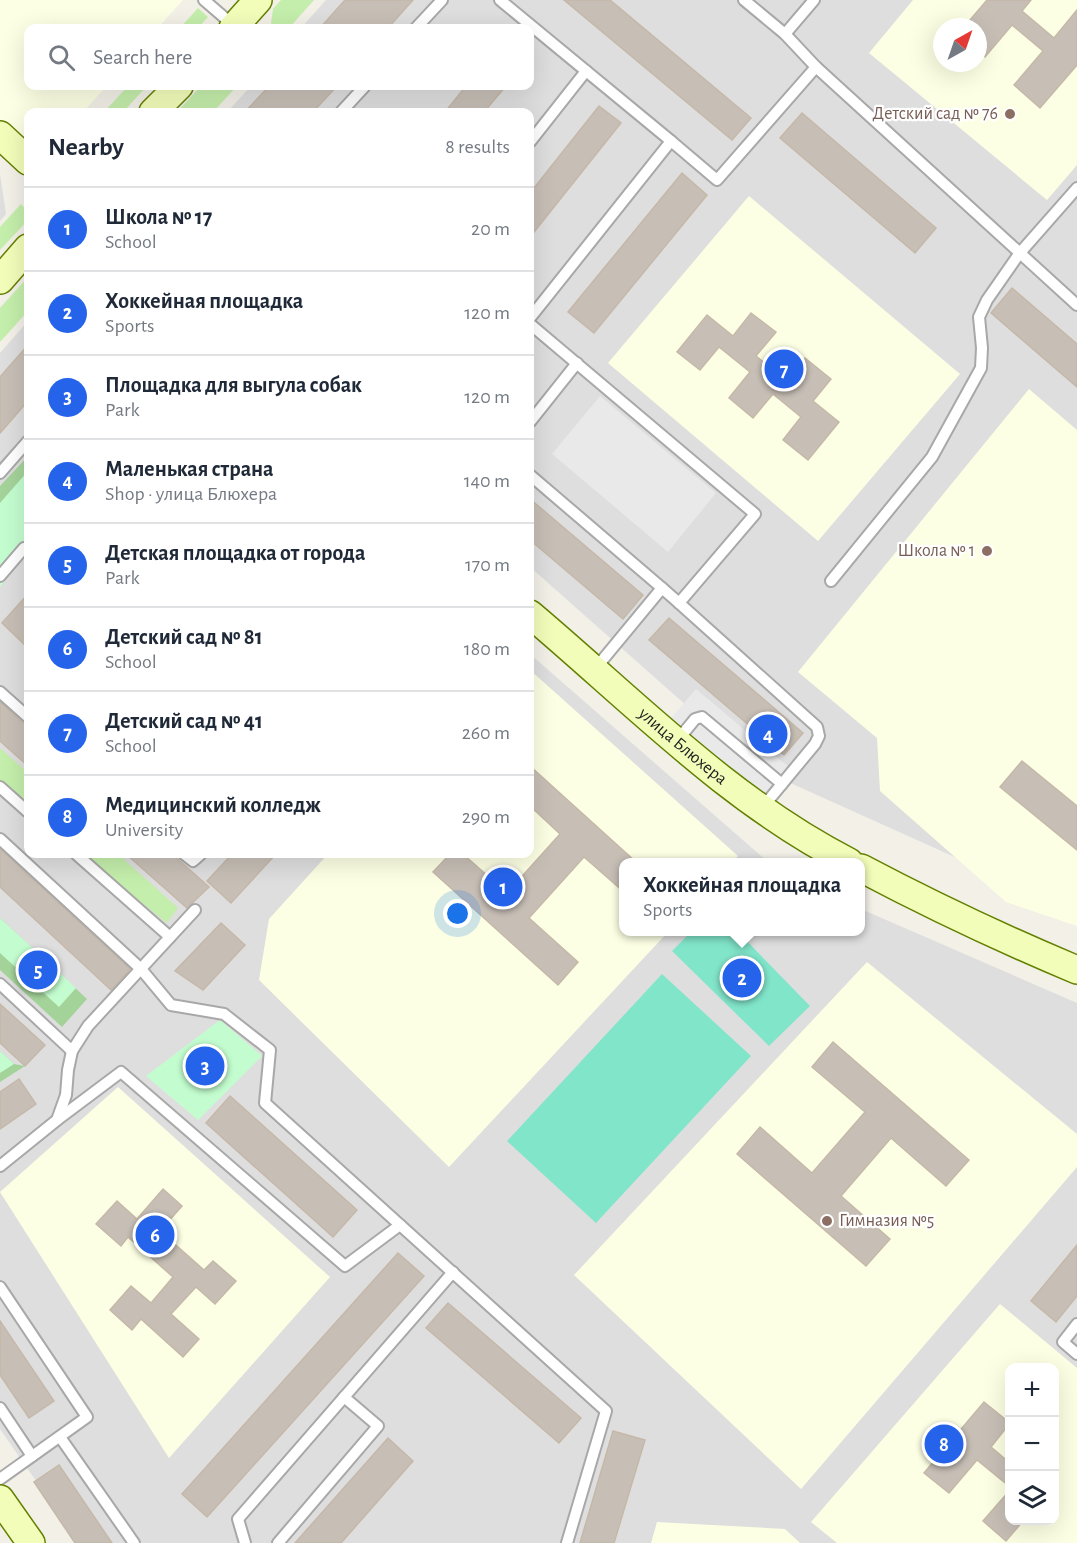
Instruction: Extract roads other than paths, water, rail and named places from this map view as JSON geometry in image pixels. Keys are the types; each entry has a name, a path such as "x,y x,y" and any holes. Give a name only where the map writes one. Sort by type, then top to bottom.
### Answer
{"street":[{"path":"237,24 258,0"},
{"path":"157,108 175,90"},
{"path":"0,135 24,157"},
{"path":"0,280 24,253"},
{"name":"улица Блюхера","path":"534,617 677,741 761,809 818,846 841,858"},
{"path":"865,870 969,922 1077,970"},
{"path":"0,1499 31,1543"}],"lane":[{"path":"204,0 231,24"},
{"path":"420,24 442,0"},
{"path":"500,0 529,24"},
{"path":"744,0 785,34 816,68 1077,305"},
{"path":"785,34 814,0"},
{"path":"534,28 717,180 816,68"},
{"path":"534,136 586,71"},
{"path":"345,108 361,90"},
{"path":"534,313 671,141"},
{"path":"831,580 932,457 981,368 980,317 987,300 1019,254 1077,188"},
{"path":"534,327 755,514 679,603"},
{"path":"534,417 577,363"},
{"path":"0,473 24,446"},
{"path":"534,478 662,588 817,728 819,736 816,744 761,809"},
{"path":"0,576 24,548"},
{"path":"595,669 662,588"},
{"path":"0,692 24,713"},
{"path":"677,741 695,719 702,717 782,784"},
{"path":"0,786 24,808"},
{"path":"0,840 141,969 171,1005 224,1014 270,1050 266,1103 606,1412 567,1543"},
{"path":"81,858 170,937"},
{"path":"57,1120 66,1095 72,1051 88,1026 195,910"},
{"path":"0,984 72,1051"},
{"path":"0,1166 121,1072 345,1266 400,1224"},
{"path":"245,1543 238,1519 453,1272"},
{"path":"0,1287 87,1417 0,1479"},
{"path":"1077,1324 1063,1342 1077,1354"},
{"path":"278,1543 378,1426 344,1397"},
{"path":"0,1408 32,1456"},
{"path":"60,1437 134,1543"}],"place":[{"name":"Детский сад № 76","path":"1010,114"},
{"name":"Детский сад № 41","path":"784,369"},
{"name":"Школа № 1","path":"987,551"},
{"name":"Маленькая страна","path":"768,734"},
{"name":"Школа № 17","path":"503,887"},
{"name":"Детская площадка от города","path":"38,970"},
{"name":"Хоккейная площадка","path":"742,978"},
{"name":"Площадка для выгула собак","path":"205,1066"},
{"name":"Гимназия №5","path":"827,1221"},
{"name":"Детский сад № 81","path":"155,1235"},
{"name":"Медицинский колледж","path":"944,1444"}]}
